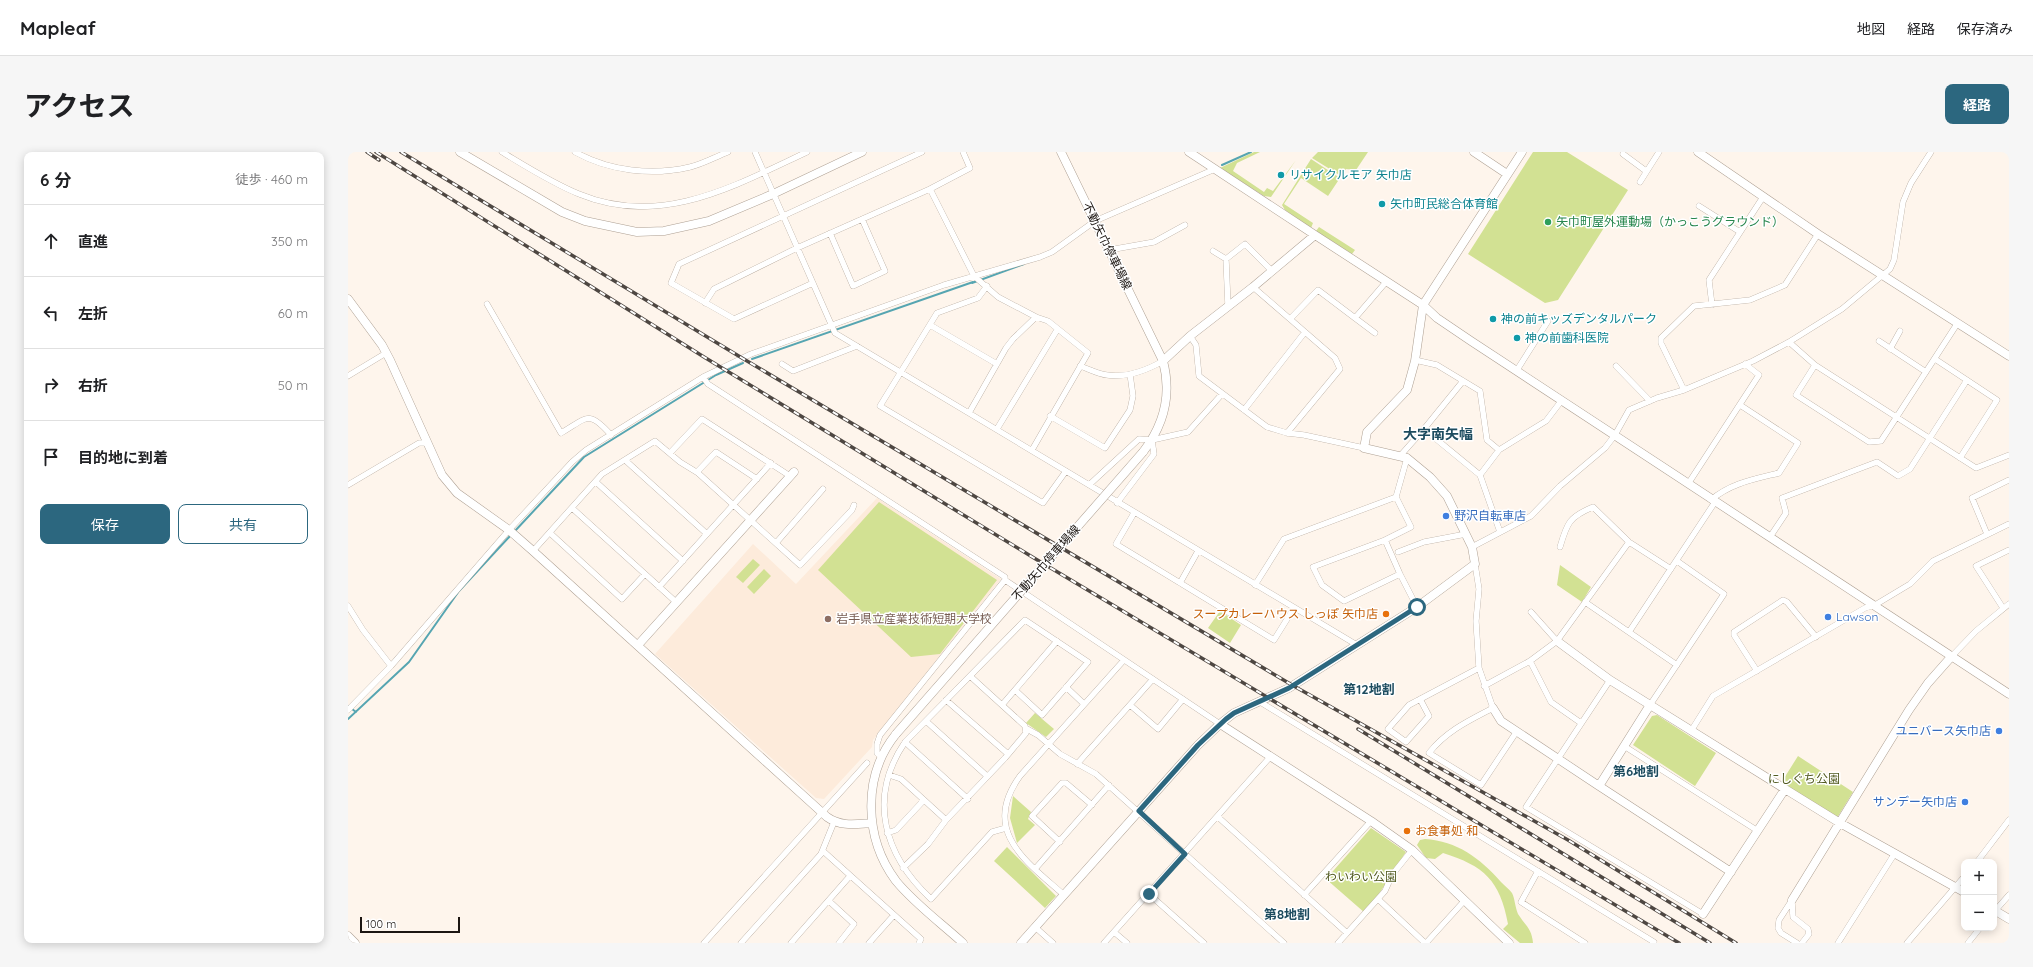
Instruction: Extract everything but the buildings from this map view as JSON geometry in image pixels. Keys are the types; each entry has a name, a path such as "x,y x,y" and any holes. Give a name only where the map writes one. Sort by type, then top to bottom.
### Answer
{"street":[{"path":"460,152 562,212 585,221 637,232 664,231 689,227 709,221 773,194 862,152"},
{"path":"502,152 555,184 581,195 629,206 659,207 687,202 716,193 807,152"},
{"path":"575,152 590,160 610,166 644,171 690,167 728,152"},
{"path":"754,152 833,328 857,346 1032,450 1198,552 1357,645"},
{"path":"813,282 734,319 671,283 679,264 922,152"},
{"path":"705,303 714,289 797,248 930,189 970,168 963,152"},
{"name":"不動矢巾停車場線","path":"963,943 896,880 882,856 872,823 872,790 882,757 896,734 1143,452 1152,440 1165,408 1168,392 1167,376 1163,361 1061,152"},
{"path":"1189,152 1201,155 1215,168 1423,305 1437,318 1713,501 1876,605 1951,657 2009,694"},
{"path":"1474,152 1507,174"},
{"path":"1364,448 1367,432 1407,390 1416,360 1423,305 1522,152"},
{"path":"1640,182 1659,152"},
{"path":"1698,152 1818,234 2009,356"},
{"path":"1472,547 1531,516 1560,486 1605,448 1615,435 1629,410 1650,401 1684,390 1745,364 1789,342 1842,309 1890,270 1894,260 1903,202 1911,183 1931,152"},
{"path":"1623,154 1646,171"},
{"path":"350,709 391,666 580,455 610,435 751,354 833,328 1052,252 1095,221 1215,168"},
{"path":"930,189 977,279 998,297 1036,318 1048,321 1057,330 1088,353 1050,416 1032,450"},
{"path":"1712,305 1708,280 1763,197"},
{"path":"1699,206 1740,232"},
{"path":"830,233 853,286 885,272 862,219"},
{"path":"1109,250 1154,242 1185,224"},
{"path":"1684,390 1661,343 1661,338 1694,306 1750,300 1785,285 1818,234"},
{"path":"1080,366 1107,375 1130,374 1163,361 1190,336 1253,287 1315,235"},
{"path":"1226,259 1246,244 1272,271"},
{"path":"1213,251 1226,259"},
{"path":"1226,259 1228,306"},
{"path":"1355,318 1386,282"},
{"path":"987,286 978,298 937,313 902,373 880,406 1042,504 1066,471"},
{"path":"1253,287 1335,358 1340,368 1287,433"},
{"path":"1290,319 1318,290 1375,333"},
{"path":"348,299 386,353 442,475 452,489 511,532 533,551 822,813 834,822 846,824 872,823"},
{"path":"487,304 561,433 586,419 592,418 598,421 610,435"},
{"path":"969,413 1013,339 1036,318"},
{"path":"1517,370 1548,321"},
{"path":"1816,365 1796,395 1868,442 1881,441 1957,324"},
{"path":"930,325 997,364"},
{"path":"997,429 1057,330"},
{"path":"1890,349 1900,331"},
{"path":"1244,410 1305,332"},
{"path":"1190,336 1196,345 1199,376 1267,427 1287,433 1304,434 1403,457 1430,477 1447,496 1472,547 1479,589 1476,621 1479,668 1484,686 1493,708 1501,721 1731,872"},
{"path":"1878,341 1926,372"},
{"path":"1789,342 1816,365 1976,468 2009,455"},
{"path":"782,364 792,371 857,346"},
{"path":"348,376 386,353"},
{"path":"1416,360 1437,365 1480,391 1487,440 1499,450"},
{"path":"1935,360 1997,400 1960,458"},
{"path":"1688,484 1759,375 1745,364"},
{"path":"1616,366 1650,401"},
{"path":"1050,416 1105,448 1130,410 1133,396 1130,374"},
{"path":"705,380 1005,577 1005,580 1220,724 1371,821 1412,850 1509,943"},
{"path":"1770,537 1786,513 1782,498 1877,462 1898,476 1910,469 1967,380"},
{"path":"1400,574 1344,601 1322,584 1313,567 1385,540 1411,527 1396,497 1403,457 1424,428 1463,381"},
{"path":"1089,485 1139,439 1152,440 1188,432 1222,394"},
{"path":"1480,475 1499,450 1546,420 1562,400"},
{"path":"1629,632 1677,561 1713,501 1721,492 1735,485 1779,472 1798,443 1740,405"},
{"path":"638,645 792,474 771,463 700,418 670,453"},
{"path":"1424,428 1480,475 1500,532"},
{"path":"1117,503 1154,454 1152,440"},
{"path":"533,551 604,473 655,441 680,462 697,472 800,565 802,565 852,510 854,505"},
{"path":"348,486 419,443 428,443"},
{"path":"697,472 716,452 757,479"},
{"path":"625,460 707,534"},
{"path":"659,587 771,463"},
{"path":"1987,534 1972,498 2009,480"},
{"path":"596,482 683,561"},
{"path":"776,543 823,489"},
{"path":"1255,586 1284,539 1396,497"},
{"path":"1560,546 1569,523 1578,513 1593,507 1629,542 1671,569"},
{"path":"572,508 676,602"},
{"path":"1134,513 1116,544 1274,640 1294,608"},
{"path":"1691,731 1713,696 1865,608 1876,605 1910,584 1933,561 2009,524"},
{"path":"550,533 622,598 645,574"},
{"path":"1398,552 1424,542 1466,534"},
{"path":"1385,540 1417,607"},
{"path":"1484,686 1530,661 1557,641 1629,542"},
{"path":"2003,608 1976,566 2009,550"},
{"path":"1180,583 1198,552"},
{"path":"1599,786 1650,705 1724,594 1677,561"},
{"path":"1021,943 1139,811 1220,724 1234,713 1289,688 1417,607 1475,564"},
{"path":"882,757 877,753 877,744 880,735 1005,580"},
{"path":"1757,671 1734,636 1734,632 1783,600 1787,602 1816,637"},
{"path":"1585,602 1677,665"},
{"path":"1797,943 1781,933 1778,928 1780,920 1909,710 1928,683 1951,657 1976,631 2009,604"},
{"path":"348,606 363,630 391,666"},
{"path":"1532,612 1557,641 1610,680 1840,823 1961,890"},
{"path":"1006,828 992,832 931,899 903,868 890,842 884,804 886,783 897,756 905,742 1025,620 1088,662 1042,714 1015,690"},
{"path":"1002,705 1057,641"},
{"path":"1064,895 1014,848 1006,828 1006,806 1013,786 1048,744 1124,660"},
{"path":"1530,661 1552,702 1580,723"},
{"path":"1420,699 1429,716 1406,742 1388,729 1409,705 1420,699 1479,668"},
{"path":"970,676 1026,729 1033,731 1060,754 1089,769 1110,786 1284,943"},
{"path":"1077,764 1153,679"},
{"path":"1610,680 1580,723 1526,807 1702,914 1785,789"},
{"path":"1066,687 1084,704"},
{"path":"1130,705 1158,728 1183,699"},
{"path":"946,700 1008,754"},
{"path":"1260,702 1654,942 1653,943"},
{"path":"1493,708 1460,725 1437,742 1429,753 1481,785 1517,731"},
{"path":"926,721 987,776"},
{"path":"903,868 928,844 946,820 968,799 1008,754 1026,732 1026,729"},
{"path":"905,742 968,799"},
{"path":"1624,746 1758,831"},
{"path":"1104,943 1271,756"},
{"path":"704,943 867,763"},
{"path":"889,775 901,779 946,820"},
{"path":"1060,842 1032,816 1062,783 1066,783 1092,805"},
{"path":"1035,869 1110,786"},
{"path":"888,833 896,830 924,800"},
{"path":"1218,817 1348,933"},
{"path":"1979,859 2009,820"},
{"path":"1304,895 1371,821"},
{"path":"741,943 822,852 834,822"},
{"path":"1338,943 1385,891 1392,875 1412,850"},
{"path":"822,852 921,939 919,943"},
{"path":"1838,943 1895,853"},
{"path":"1538,871 1521,902 1585,943"},
{"path":"791,943 850,876"},
{"path":"1907,943 1961,880"},
{"path":"1149,894 1204,943"},
{"path":"1997,908 2009,895"},
{"path":"1378,899 1425,943 1465,900"},
{"path":"1792,900 1793,917 1808,929 1809,934 1802,943"},
{"path":"828,901 854,924 839,943"},
{"path":"1997,913 2009,919"},
{"path":"869,943 894,915"},
{"path":"1035,927 1054,943"},
{"path":"1968,943 1978,931"},
{"path":"1114,932 1127,943"},
{"path":"348,936 355,943"}],"shaded area":[{"name":"岩手県立産業技術短期大学校","path":"877,498 1001,579 873,740 872,747 824,799 816,798 655,654 753,544 796,584"}],"green space":[{"path":"1254,152 1260,152 1237,163 1233,171 1264,192 1267,188 1273,191 1296,160 1271,197 1264,196 1220,168"},
{"path":"1318,152 1368,152 1356,170 1346,169 1341,176 1312,158"},
{"name":"矢巾町屋外運動場（かっこうグラウンド）","path":"1533,152 1567,152 1628,190 1558,300 1545,303 1468,254"},
{"path":"1311,159 1340,178 1328,196 1301,178 1284,204 1313,223 1311,228 1285,210 1282,205"},
{"path":"1319,227 1355,250 1352,254 1316,231"},
{"path":"879,502 997,580 940,654 911,657 818,570"},
{"path":"753,559 760,565 743,583 736,577"},
{"path":"1560,565 1591,587 1582,602 1557,585"},
{"path":"764,569 771,576 754,594 747,587"},
{"path":"1220,611 1241,625 1230,643 1208,628"},
{"path":"1035,713 1054,729 1046,737 1026,723"},
{"path":"1657,715 1716,753 1695,786 1633,745 1652,716"},
{"name":"にしぐち公園","path":"1798,756 1853,792 1837,818 1781,783"},
{"path":"1013,796 1031,812 1028,819 1035,825 1017,843 1010,818"},
{"name":"わいわい公園","path":"1371,828 1406,852 1365,913 1326,879"},
{"path":"1420,840 1437,840 1458,847 1485,865 1512,893 1518,914 1530,931 1533,943 1520,943 1503,929 1508,924 1505,909 1495,886 1488,877 1469,863 1443,853 1435,859 1426,858 1417,845"},
{"path":"1007,847 1056,896 1045,908 994,861"}],"waterway":[{"path":"1222,165 1251,152"},
{"path":"972,283 1024,264"},
{"path":"752,359 973,282"},
{"path":"514,532 584,457 716,375 743,363"},
{"path":"348,719 409,662 459,591 511,535"},
{"path":"348,706 356,712"}],"railway":[{"path":"367,152 379,160"},
{"path":"376,152 704,357 1034,558 1679,943"},
{"path":"401,152 742,358 1292,685 1568,840 1736,943"},
{"path":"1358,729 1710,943"}],"place":[{"name":"リサイクルモア 矢巾店","path":"1281,175"},
{"name":"矢巾町民総合体育館","path":"1382,204"},
{"name":"矢巾町屋外運動場（かっこうグラウンド）","path":"1548,222"},
{"name":"神の前キッズデンタルパーク","path":"1493,319"},
{"name":"神の前歯科医院","path":"1517,338"},
{"name":"野沢自転車店","path":"1446,516"},
{"name":"スープカレーハウス しっぽ 矢巾店","path":"1386,614"},
{"name":"Lawson","path":"1828,617"},
{"name":"岩手県立産業技術短期大学校","path":"828,619"},
{"name":"ユニバース矢巾店","path":"1999,731"},
{"name":"サンデー矢巾店","path":"1965,802"},
{"name":"お食事処 和","path":"1407,831"}],"district":[{"name":"大字南矢幅","path":"1438,434"},
{"name":"第12地割","path":"1369,689"},
{"name":"第6地割","path":"1636,771"},
{"name":"第8地割","path":"1287,914"}],"route":[{"path":"1149,894 1185,854 1139,811 1198,745 1234,713 1289,688 1417,607"}]}
